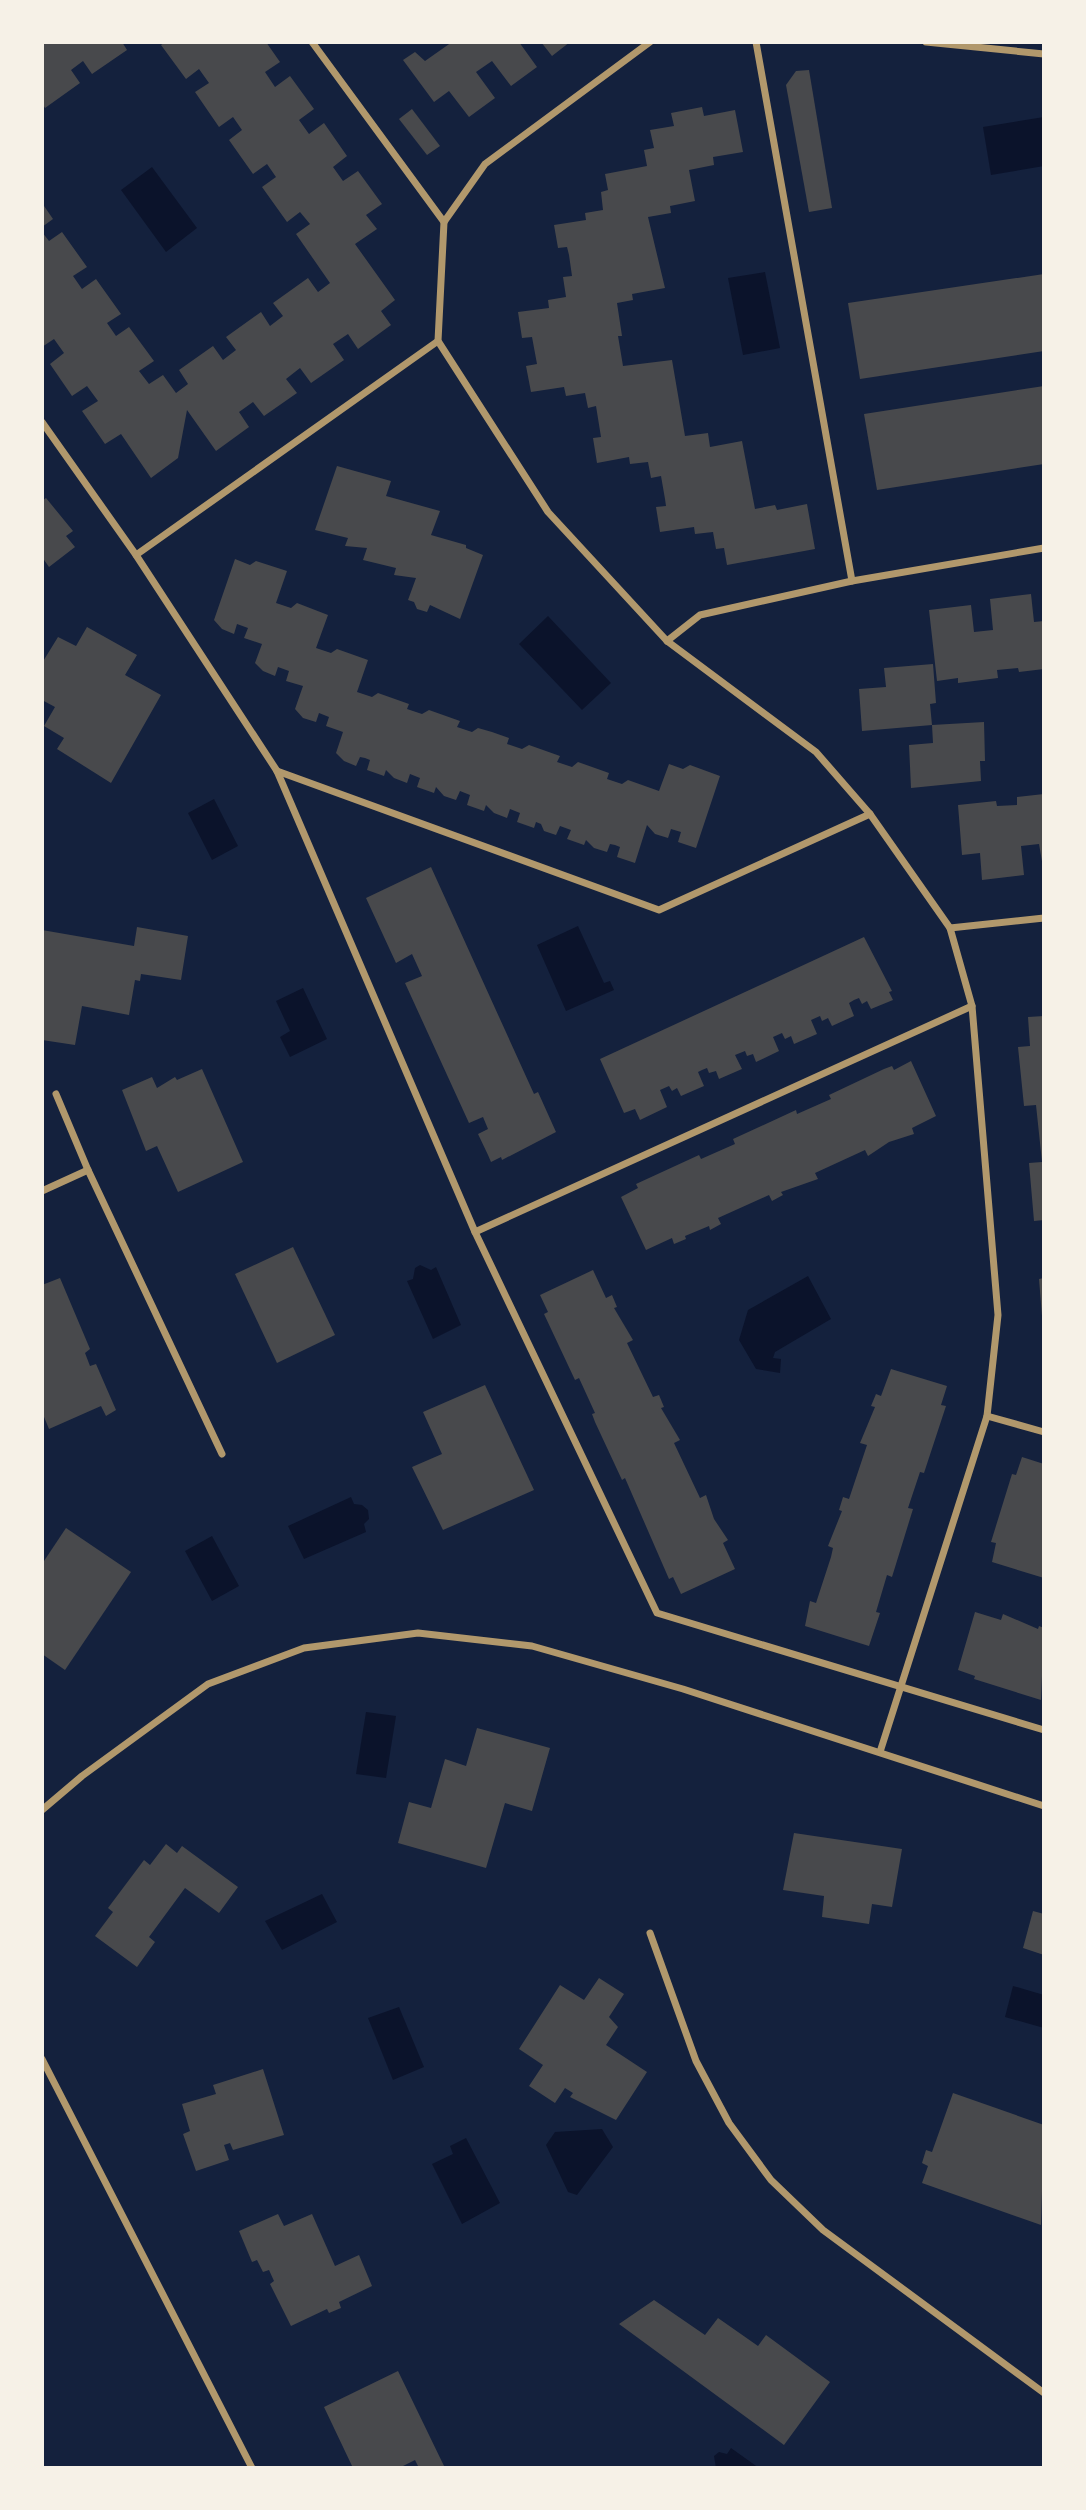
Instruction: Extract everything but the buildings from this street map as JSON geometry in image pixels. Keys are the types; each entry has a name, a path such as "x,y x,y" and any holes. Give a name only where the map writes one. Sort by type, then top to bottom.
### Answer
{"street":[{"path":"312,42 444,222"},
{"path":"650,42 485,164 444,222 438,341 548,512 667,641 816,752 870,814 950,928 972,1006 998,1315 987,1416 880,1752"},
{"path":"757,42 852,581"},
{"path":"926,42 1044,54"},
{"path":"136,555 438,341"},
{"path":"42,422 136,555 277,771 475,1232 657,1612 1044,1730"},
{"path":"667,641 700,615 852,581 1044,548"},
{"path":"277,771 659,910 870,814"},
{"path":"950,928 1044,918"},
{"path":"475,1232 972,1006"},
{"path":"56,1094 88,1170 222,1454"},
{"path":"42,1191 88,1170"},
{"path":"987,1416 1044,1432"},
{"path":"42,1810 82,1776 208,1684 304,1648 418,1633 532,1646 683,1689 1044,1806"},
{"path":"650,1933 696,2061 729,2123 771,2180 823,2230 1044,2393"},
{"path":"42,2059 252,2468"}],"water":[{"path":"1044,117 1044,166 991,175 983,127"},
{"path":"152,167 197,228 166,252 121,190"},
{"path":"765,272 780,348 743,355 728,278"},
{"path":"548,616 611,683 582,710 519,644"},
{"path":"214,799 238,846 212,860 188,813"},
{"path":"578,926 604,983 610,981 614,990 566,1011 537,945"},
{"path":"303,988 327,1039 290,1057 280,1037 290,1031 276,1001"},
{"path":"420,1265 431,1270 436,1267 461,1325 433,1339 407,1281 413,1279 415,1268"},
{"path":"808,1276 831,1319 775,1352 773,1358 781,1359 780,1373 756,1369 739,1340 748,1310"},
{"path":"351,1497 354,1504 362,1505 368,1510 369,1519 364,1524 366,1532 304,1559 288,1526"},
{"path":"212,1536 239,1586 212,1601 185,1551"},
{"path":"366,1712 396,1716 386,1778 356,1774"},
{"path":"322,1894 337,1922 282,1950 265,1921"},
{"path":"1013,1986 1044,1995 1044,2028 1005,2017"},
{"path":"399,2007 424,2067 393,2080 368,2018"},
{"path":"602,2129 613,2147 577,2195 568,2192 546,2145 555,2132"},
{"path":"466,2138 500,2203 462,2224 432,2164 453,2154 450,2146"},
{"path":"731,2448 759,2468 716,2468 714,2456 719,2452 727,2454"}]}
